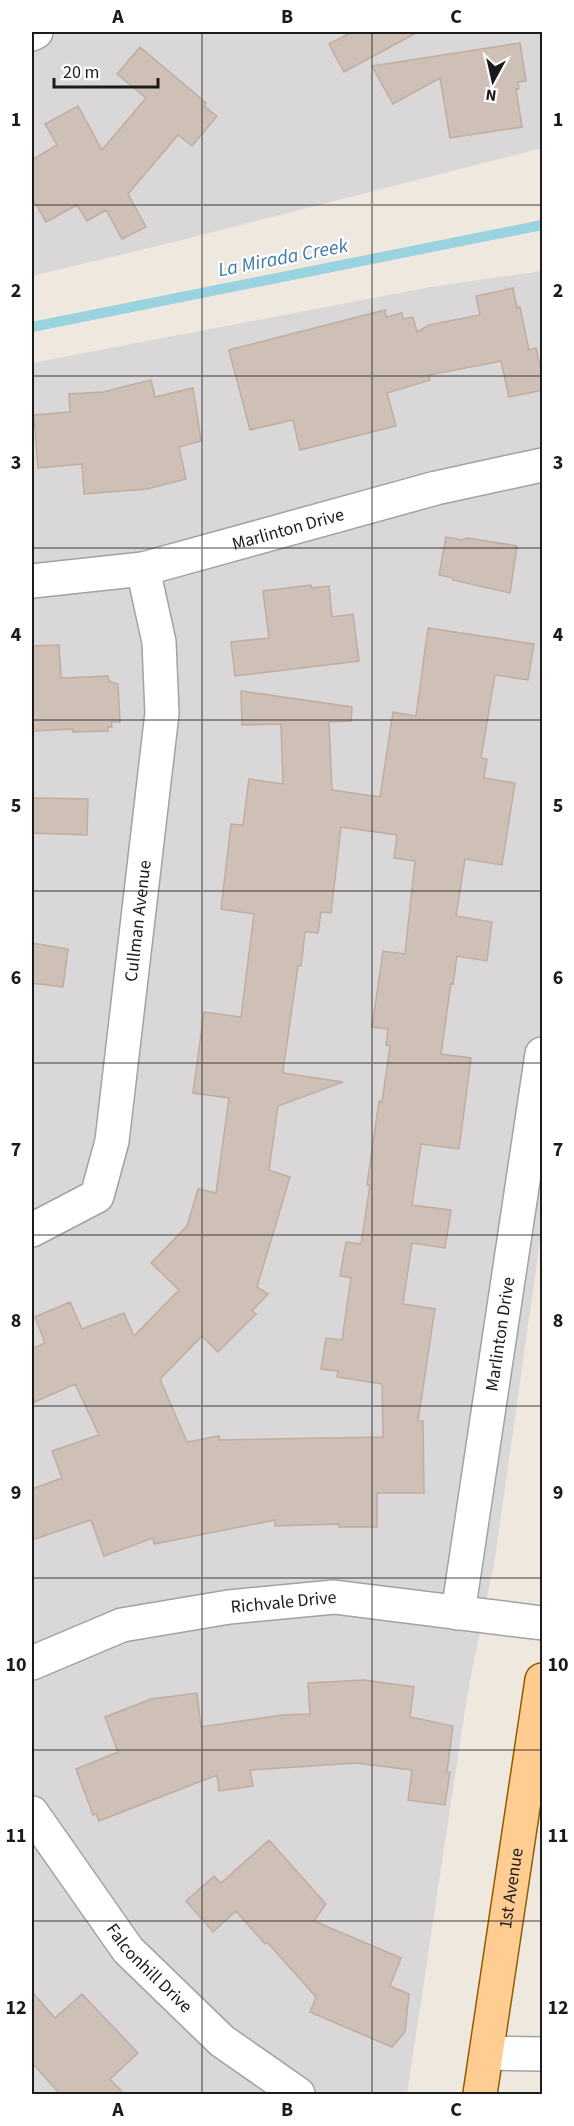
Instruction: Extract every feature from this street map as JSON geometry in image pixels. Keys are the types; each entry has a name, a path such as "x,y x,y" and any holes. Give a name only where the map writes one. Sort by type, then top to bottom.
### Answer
{"main road":[{"name":"1st Avenue","path":"480,2094 543,1680"}],"street":[{"path":"32,34 36,32"},
{"name":"Marlinton Drive","path":"32,581 143,569 436,488 543,465"},
{"name":"Cullman Avenue","path":"32,1230 97,1196 112,1141 162,713 159,642 143,569"},
{"name":"Marlinton Drive","path":"458,1613 543,1054"},
{"name":"Richvale Drive","path":"32,1663 122,1625 229,1607 334,1598 543,1623"},
{"name":"Falconhill Drive","path":"32,1813 128,1950 222,2041 298,2094"},
{"path":"487,2053 543,2054"}],"shaded area":[{"path":"32,32 542,32 542,148 32,276"},
{"path":"542,271 542,1226 495,1558 468,1690 407,2094 32,2094 32,363 431,287"}],"building":[{"path":"352,32 418,32 344,72 329,44"},
{"path":"520,43 526,81 518,82 519,89 516,89 522,127 450,138 440,78 393,104 372,66"},
{"path":"140,47 206,103 204,106 217,116 192,146 178,135 128,194 146,227 122,239 106,210 87,221 77,205 46,222 32,197 32,160 57,145 45,124 78,106 102,150 146,98 117,74"},
{"path":"513,288 517,308 520,307 529,350 536,348 543,379 543,390 509,397 501,361 429,375 430,380 387,393 396,426 300,450 293,420 250,430 229,350 385,310 386,317 402,313 403,319 413,317 417,332 429,325 480,315 476,296"},
{"path":"151,380 155,397 193,388 201,441 179,447 186,479 147,489 84,494 82,464 38,468 34,415 70,412 69,394 103,392"},
{"path":"446,537 517,546 510,593 439,575"},
{"path":"311,585 311,588 329,586 332,617 353,614 359,661 235,676 231,642 269,638 263,591"},
{"path":"428,628 534,644 528,680 495,675 481,758 487,759 484,778 515,783 502,865 465,859 456,916 492,922 487,961 457,956 453,984 451,983 441,1054 471,1058 459,1149 421,1144 412,1205 451,1210 445,1248 412,1243 403,1304 435,1309 418,1421 423,1421 424,1493 377,1493 377,1527 339,1527 339,1524 275,1526 275,1520 154,1544 153,1538 104,1556 91,1520 32,1540 32,1489 62,1478 52,1451 99,1435 75,1384 32,1403 32,1349 45,1343 35,1317 70,1302 82,1329 124,1313 134,1336 179,1290 151,1263 187,1226 198,1189 216,1193 229,1098 193,1093 204,1012 241,1017 254,914 221,909 231,824 243,825 249,779 283,784 281,724 242,725 241,691 352,707 351,721 329,722 332,790 380,797 393,712 416,716","holes":["341,827 397,835 394,858 415,861 405,954 383,951 372,1027 388,1029 386,1045 390,1046 382,1102 379,1101 367,1185 370,1185 361,1244 346,1242 340,1276 351,1278 342,1340 326,1338 321,1369 338,1371 337,1377 382,1384 383,1437 219,1440 219,1436 187,1442 160,1379 202,1336 218,1352 256,1314 252,1311 268,1294 257,1287 290,1177 269,1170 278,1106 343,1082 283,1073 305,932 318,933 321,912 331,913"]},
{"path":"59,645 61,678 108,676 109,681 118,684 120,722 111,722 112,727 108,727 108,731 73,732 73,729 33,731 32,646"},
{"path":"32,798 88,799 87,835 32,833"},
{"path":"32,943 68,949 63,987 32,983"},
{"path":"364,1680 414,1687 410,1717 453,1726 445,1805 408,1800 412,1770 356,1763 250,1770 253,1786 219,1791 217,1775 99,1821 96,1814 93,1815 76,1769 118,1752 105,1717 151,1699 197,1693 201,1727 282,1715 310,1714 308,1683"},
{"path":"269,1840 326,1904 314,1921 401,1958 390,1986 409,1994 405,2032 392,2047 310,2012 316,1997 236,1911 213,1932 186,1901 214,1876 221,1883"},
{"path":"32,1992 55,2018 82,1994 138,2053 110,2079 124,2094 60,2094 32,2063"}],"waterway":[{"name":"La Mirada Creek","path":"32,327 542,225"}]}
